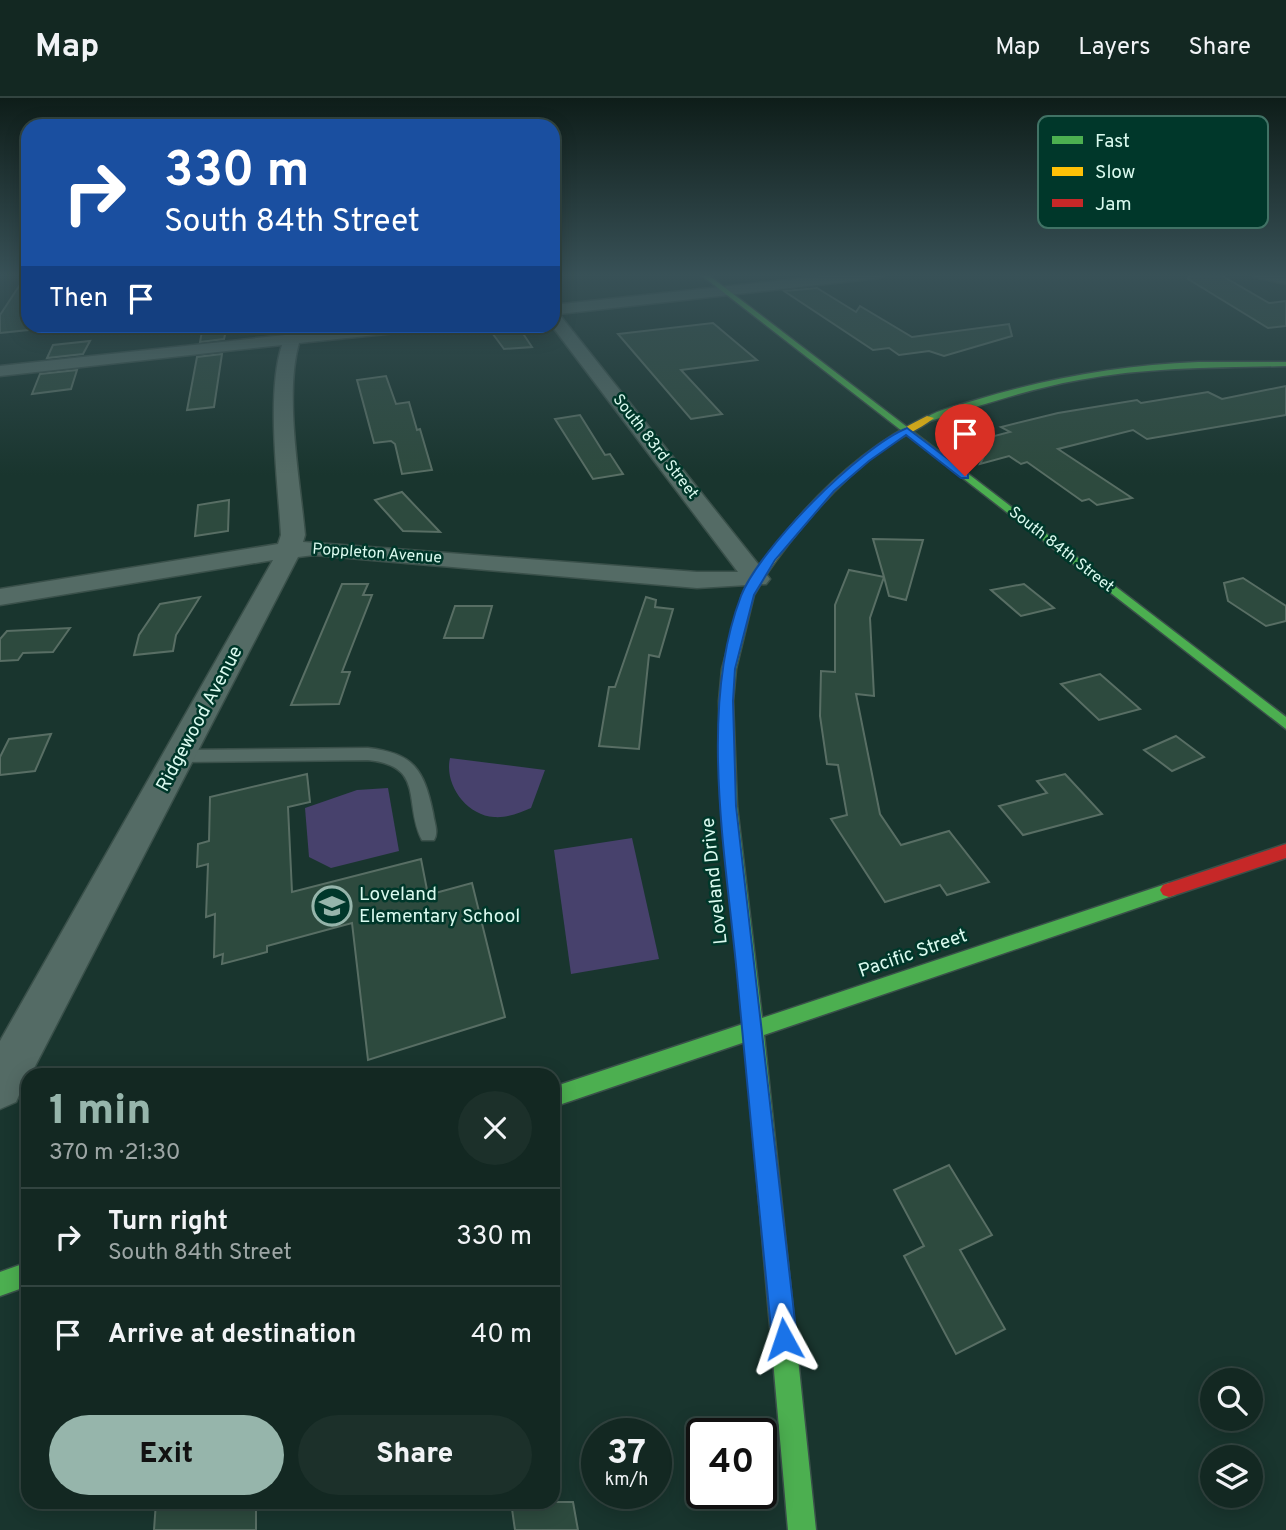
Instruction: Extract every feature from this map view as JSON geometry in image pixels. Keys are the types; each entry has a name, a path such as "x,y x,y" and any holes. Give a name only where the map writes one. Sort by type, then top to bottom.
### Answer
{"main road":[{"name":"South 84th Street","path":"790,341 1286,724"},
{"name":"Loveland Drive","path":"802,1530 770,1189 729,806 726,701 735,639 748,595 770,558 830,489 866,458 918,424 972,403 1069,378 1169,366 1286,364"},
{"name":"Pacific Street","path":"560,1095 1286,851"},
{"path":"0,1284 21,1276"}],"street":[{"path":"0,371 227,341"},
{"name":"Ridgewood Avenue","path":"0,1086 283,566 292,535 284,401 285,362 291,341"},
{"name":"South 83rd Street","path":"572,341 757,579"},
{"name":"Poppleton Avenue","path":"0,597 288,551 329,548 697,580 757,579"}],"lane":[{"path":"181,756 368,754 395,758 408,767 415,779 428,835"}],"shaded area":[{"path":"450,758 545,770 531,808 509,816 494,817 474,811 459,796 450,778"},
{"path":"388,788 399,851 331,868 309,857 305,808 357,790"},
{"path":"632,838 659,959 571,974 554,850"}],"building":[{"path":"90,341 83,354 47,358 53,345"},
{"path":"498,341 528,341 532,347 504,349"},
{"path":"624,341 734,341 757,360 681,370 722,414 691,419"},
{"path":"859,341 996,341 944,356 929,351 899,355 889,348 873,350"},
{"path":"222,354 214,407 187,410 197,357"},
{"path":"77,370 71,389 32,394 40,374"},
{"path":"386,376 396,404 409,402 432,470 402,474 395,444 391,441 374,443 357,380"},
{"path":"1286,386 1286,415 1147,439 1133,430 1058,449 1132,498 1097,505 1089,499 1082,501 1027,462 1021,464 1009,456 980,464 994,436 1010,432 1001,427 1058,413 1137,400 1141,403 1208,392 1222,399"},
{"path":"580,415 605,455 610,454 623,474 593,479 555,419"},
{"path":"402,492 440,532 403,531 375,500"},
{"path":"229,500 228,531 195,536 198,505"},
{"path":"873,539 923,540 906,600 889,596"},
{"path":"849,570 884,577 870,618 874,696 856,694 880,814 901,845 949,831 989,882 947,895 940,885 885,902 831,819 847,815 838,765 827,764 820,716 821,671 835,672 835,605"},
{"path":"1243,578 1286,606 1286,621 1266,626 1228,601 1224,583"},
{"path":"342,584 368,584 363,595 372,595 342,672 350,672 339,704 291,705"},
{"path":"1024,584 1054,608 1021,616 991,590"},
{"path":"200,597 176,635 173,651 134,655 139,635 160,604"},
{"path":"646,597 656,600 655,607 673,609 659,657 649,655 639,749 599,746 609,687 615,687"},
{"path":"455,606 492,606 483,638 444,638"},
{"path":"70,628 53,652 23,653 18,660 0,661 0,639 7,631"},
{"path":"1100,674 1140,709 1099,720 1061,684"},
{"path":"51,734 35,771 0,775 0,757 9,739"},
{"path":"1176,736 1204,757 1172,771 1144,750"},
{"path":"307,774 310,802 288,807 292,892 421,859 428,895 472,883 505,1017 368,1060 352,923 267,946 267,952 222,964 223,954 214,957 215,914 206,917 208,864 197,867 198,844 209,841 210,797"},
{"path":"1065,774 1102,814 1023,835 999,806 1047,793 1037,781"},
{"path":"949,1165 992,1235 960,1250 1005,1329 956,1354 904,1256 924,1246 894,1190"},
{"path":"560,1502 573,1502 578,1530 515,1530 512,1509 560,1509"},
{"path":"156,1509 256,1509 256,1530 154,1530"}],"traffic: fast":[{"path":"790,341 1286,724"},
{"path":"930,418 1018,391 1108,373 1184,365 1286,364"},
{"path":"757,580 748,595 729,669 726,701 729,806 769,1175 802,1530"},
{"path":"560,1095 1169,890"},
{"path":"0,1284 21,1276"}],"traffic: slow":[{"path":"757,580 790,534 833,487 882,445 930,418"}],"traffic: jam":[{"path":"1169,890 1286,851"}],"place":[{"name":"Loveland Elementary School","path":"332,906"}],"route":[{"path":"784,1339 729,806 726,701 735,639 748,595 770,558 830,489 866,458 907,431 965,476"}]}
